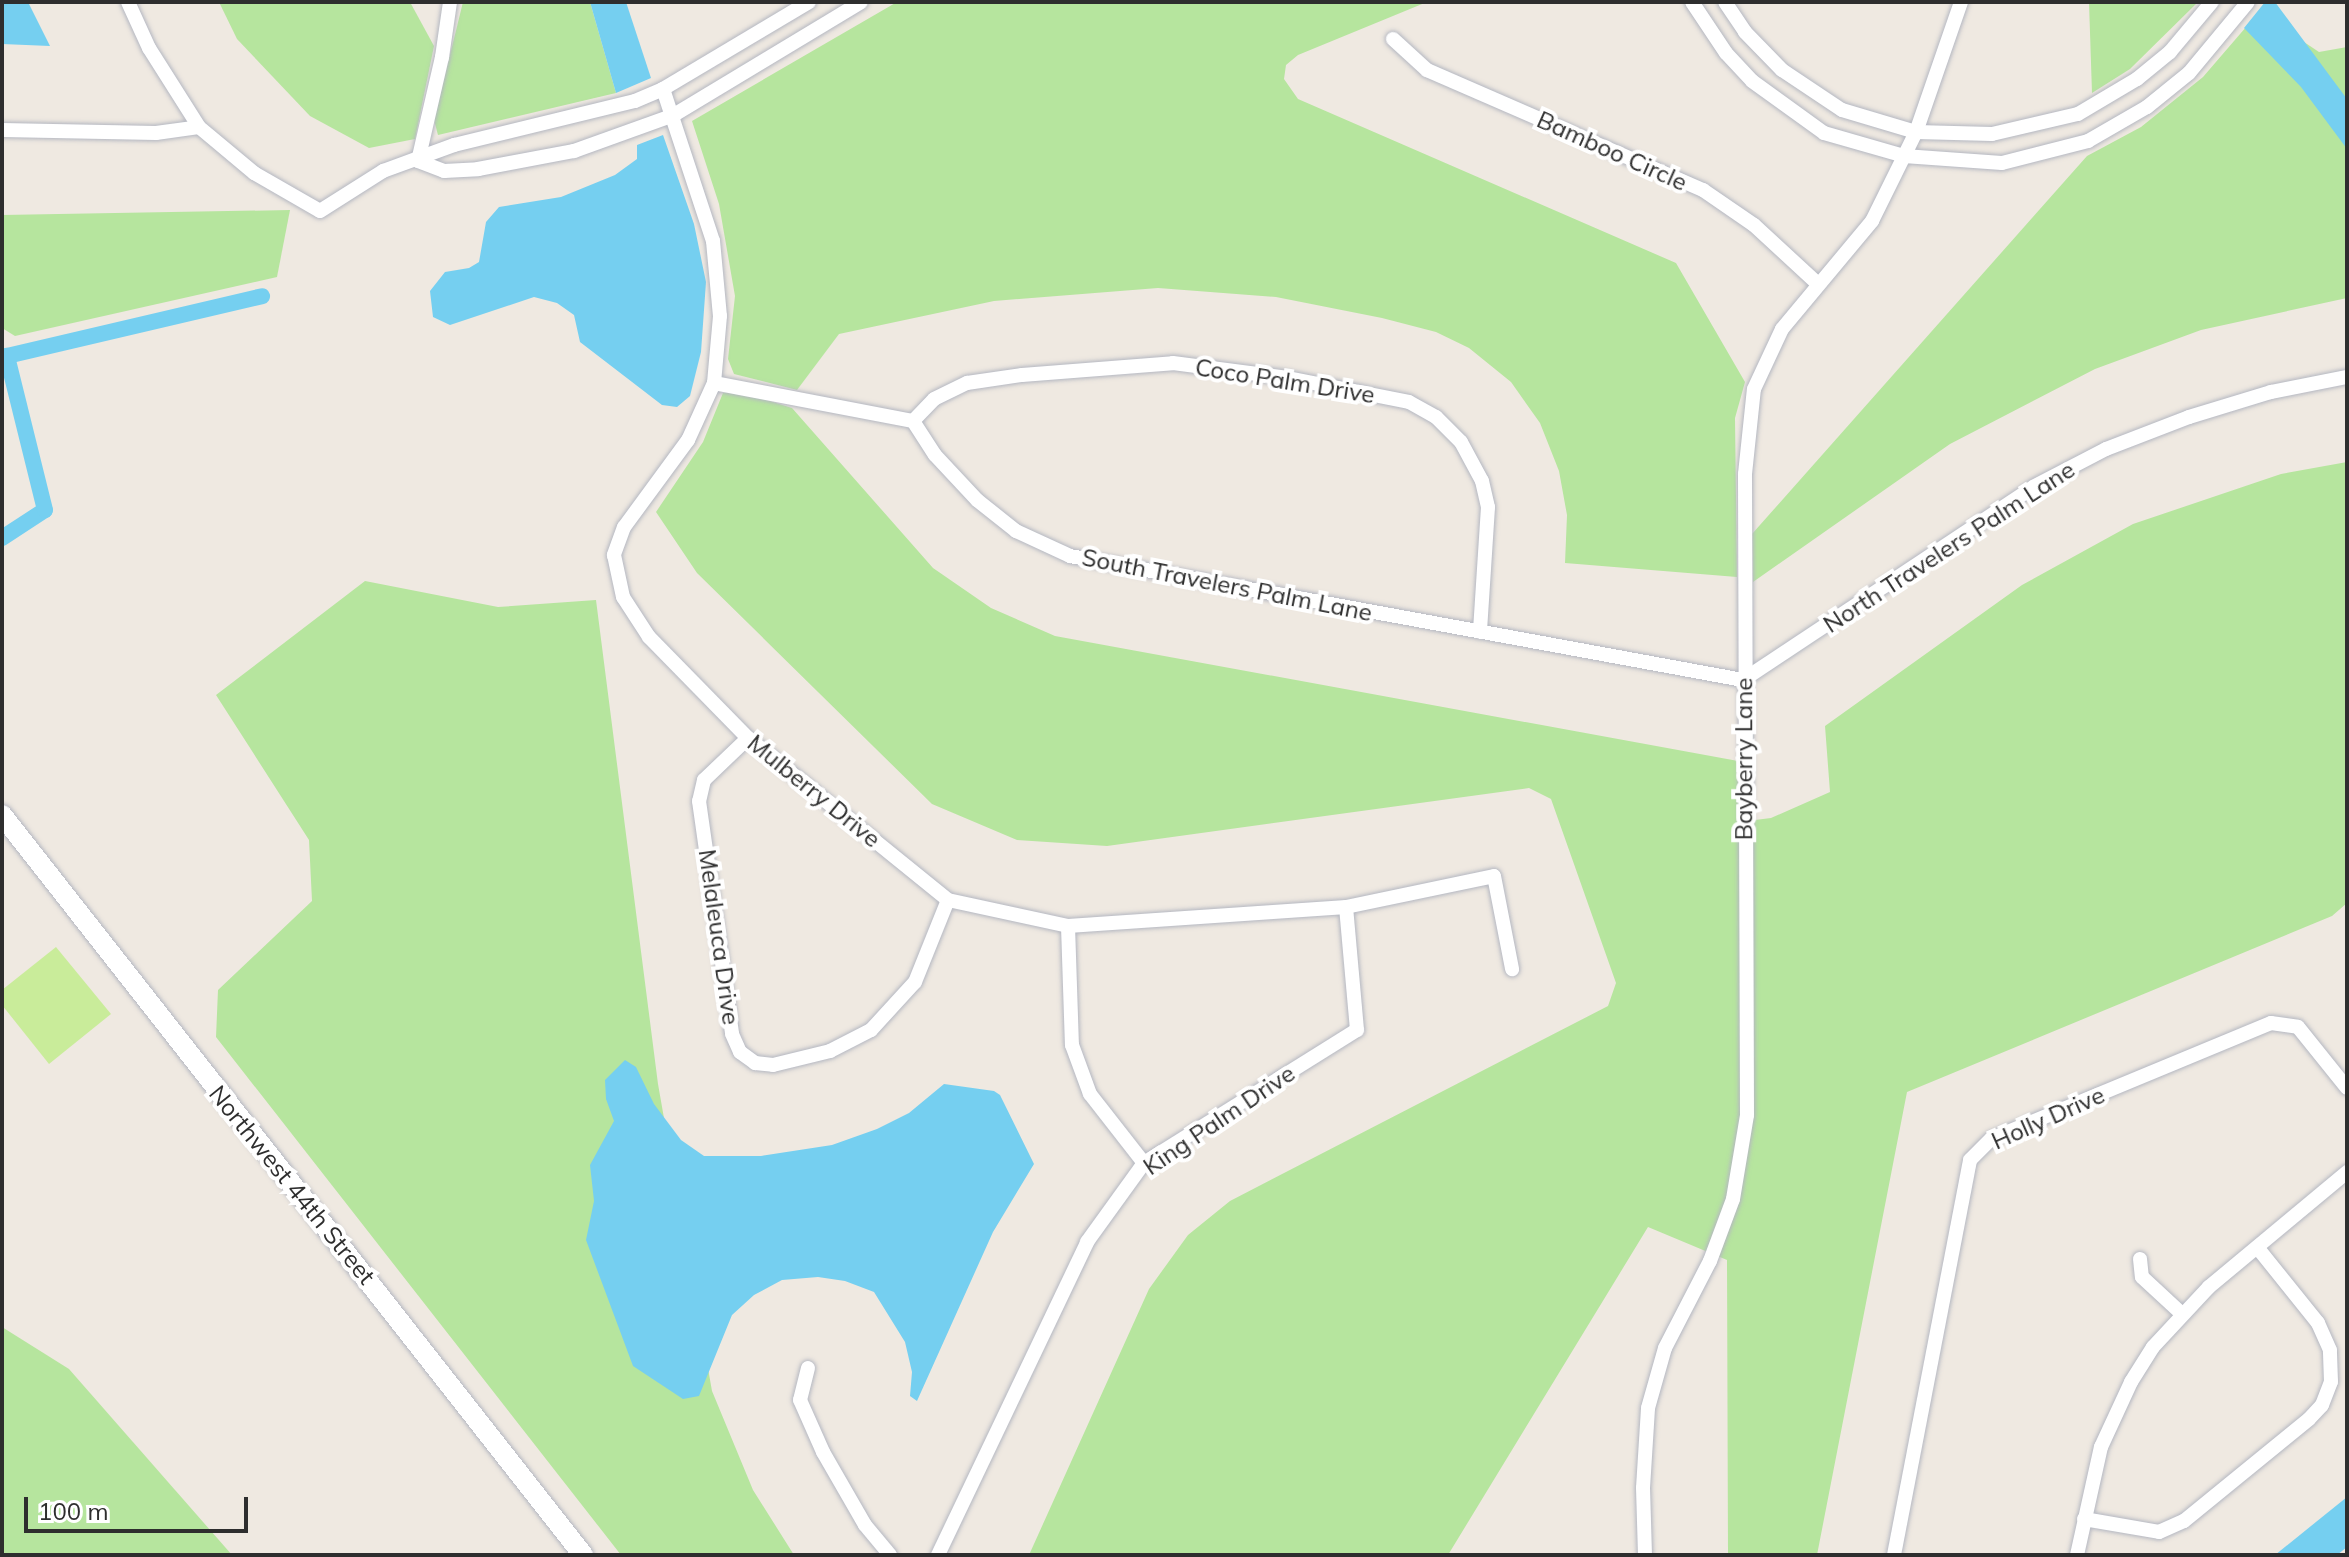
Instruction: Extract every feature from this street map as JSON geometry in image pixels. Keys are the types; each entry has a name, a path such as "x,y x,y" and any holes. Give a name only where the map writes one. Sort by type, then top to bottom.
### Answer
{"street":[{"path":"128,2 149,48 199,127 254,173 320,211 383,171 418,161 454,145 635,101 663,89 809,2"},
{"path":"418,161 442,57 450,2"},
{"path":"418,161 444,171 478,169 574,151 674,115 861,2"},
{"path":"1692,2 1726,53 1752,81 1824,133 1904,156 2002,163 2088,141 2147,107 2189,73 2248,2"},
{"path":"1725,2 1745,32 1782,70 1842,110 1916,132 1992,134 2078,114 2137,79 2170,52 2212,2"},
{"name":"Bayberry Lane","path":"1645,1555 1643,1488 1648,1408 1665,1348 1710,1261 1733,1199 1747,1115 1743,680 1745,474 1754,389 1782,329 1872,221 1916,132 1961,2"},
{"name":"Bamboo Circle","path":"1393,39 1427,70 1703,190 1754,225 1818,284"},
{"name":"Mulberry Drive","path":"663,89 713,241 720,316 714,383 688,440 624,527 614,555 623,597 649,637 748,738 948,900 1068,926 1346,907 1494,876 1512,969"},
{"path":"2,130 156,133 199,127"},
{"name":"Coco Palm Drive","path":"913,421 934,399 967,383 1022,375 1173,363 1288,378 1409,402 1436,417 1461,442 1482,481 1488,507 1480,632"},
{"name":"North Travelers Palm Lane","path":"1743,680 2033,487 2106,449 2189,417 2271,392 2347,377"},
{"path":"714,383 913,421"},
{"name":"South Travelers Palm Lane","path":"913,421 935,455 977,500 1016,531 1070,556 1743,680"},
{"name":"Melaleuca Drive","path":"748,738 704,780 699,801 732,1034 740,1052 755,1063 773,1065 830,1051 871,1030 915,982 948,900"},
{"name":"Northwest 44th Street","path":"2,815 583,1555"},
{"name":"King Palm Drive","path":"938,1555 1087,1242 1144,1163 1357,1030 1346,907"},
{"path":"1068,926 1072,1045 1090,1094 1144,1163"},
{"name":"Holly Drive","path":"1894,1555 1970,1160 1991,1139 2271,1023 2298,1027 2347,1088"},
{"path":"2077,1555 2101,1447 2131,1382 2182,1314 2347,1172"},
{"path":"2084,1519 2159,1532 2184,1521 2322,1405 2331,1382 2330,1350 2318,1323 2257,1247"},
{"path":"2140,1259 2142,1277 2182,1314"},
{"path":"808,1368 800,1400 823,1452 865,1525 890,1555"}],"green space":[{"path":"219,2 410,2 434,46 415,139 369,148 310,116 237,39"},
{"path":"463,2 590,2 616,93 438,135 434,120"},
{"path":"897,2 1427,2 1298,55 1286,65 1284,79 1298,99 1676,263 1745,382 1735,418 1737,577 1565,563 1567,515 1559,471 1540,423 1511,382 1469,348 1436,332 1382,318 1276,297 1158,288 994,301 839,334 797,390 734,374 728,359 735,296 719,204 692,121"},
{"path":"2089,2 2198,2 2130,69 2092,93"},
{"path":"2259,12 2319,52 2347,47 2347,298 2201,330 2095,369 1950,444 1753,582 1752,534 2087,156 2141,127 2203,77"},
{"path":"290,210 277,277 15,336 2,328 2,215"},
{"path":"735,390 792,408 933,568 991,608 1055,636 1738,761 1739,822 1771,818 1830,792 1825,726 2022,585 2133,524 2281,474 2347,462 2347,903 2332,916 1907,1092 1817,1555 1728,1555 1727,1260 1648,1227 1448,1555 1029,1555 1149,1289 1188,1235 1230,1201 1608,1006 1616,983 1551,799 1529,788 1107,846 1017,840 932,804 697,573 656,512 703,442 723,393"},
{"path":"365,581 498,607 596,600 658,1084 712,1391 753,1490 794,1555 621,1555 216,1037 218,990 312,901 309,840 216,695"},
{"path":"56,947 111,1014 49,1064 2,1005 2,990"},
{"path":"2,1327 69,1369 232,1555 2,1555"}],"water":[{"path":"2,2 28,2 50,46 2,44"},
{"path":"590,2 626,2 651,78 616,93"},
{"path":"2265,2 2275,2 2347,99 2347,149 2301,87 2244,28"},
{"path":"663,135 694,224 706,282 701,352 690,396 677,407 662,405 580,342 574,315 557,303 534,297 450,325 433,317 430,291 445,272 469,268 479,262 486,222 499,207 561,197 615,175 637,159 637,145"},
{"path":"625,1060 636,1067 654,1104 681,1140 704,1156 761,1156 832,1145 877,1129 909,1113 944,1084 994,1091 1000,1095 1034,1164 993,1232 917,1401 910,1396 912,1372 905,1342 874,1292 845,1281 818,1277 782,1280 754,1295 732,1315 699,1396 683,1399 633,1366 586,1240 594,1201 590,1165 614,1121 606,1099 605,1080"},
{"path":"2347,1497 2347,1547 2337,1555 2275,1555"}],"waterway":[{"path":"2,538 45,510 7,356 262,296"}]}
